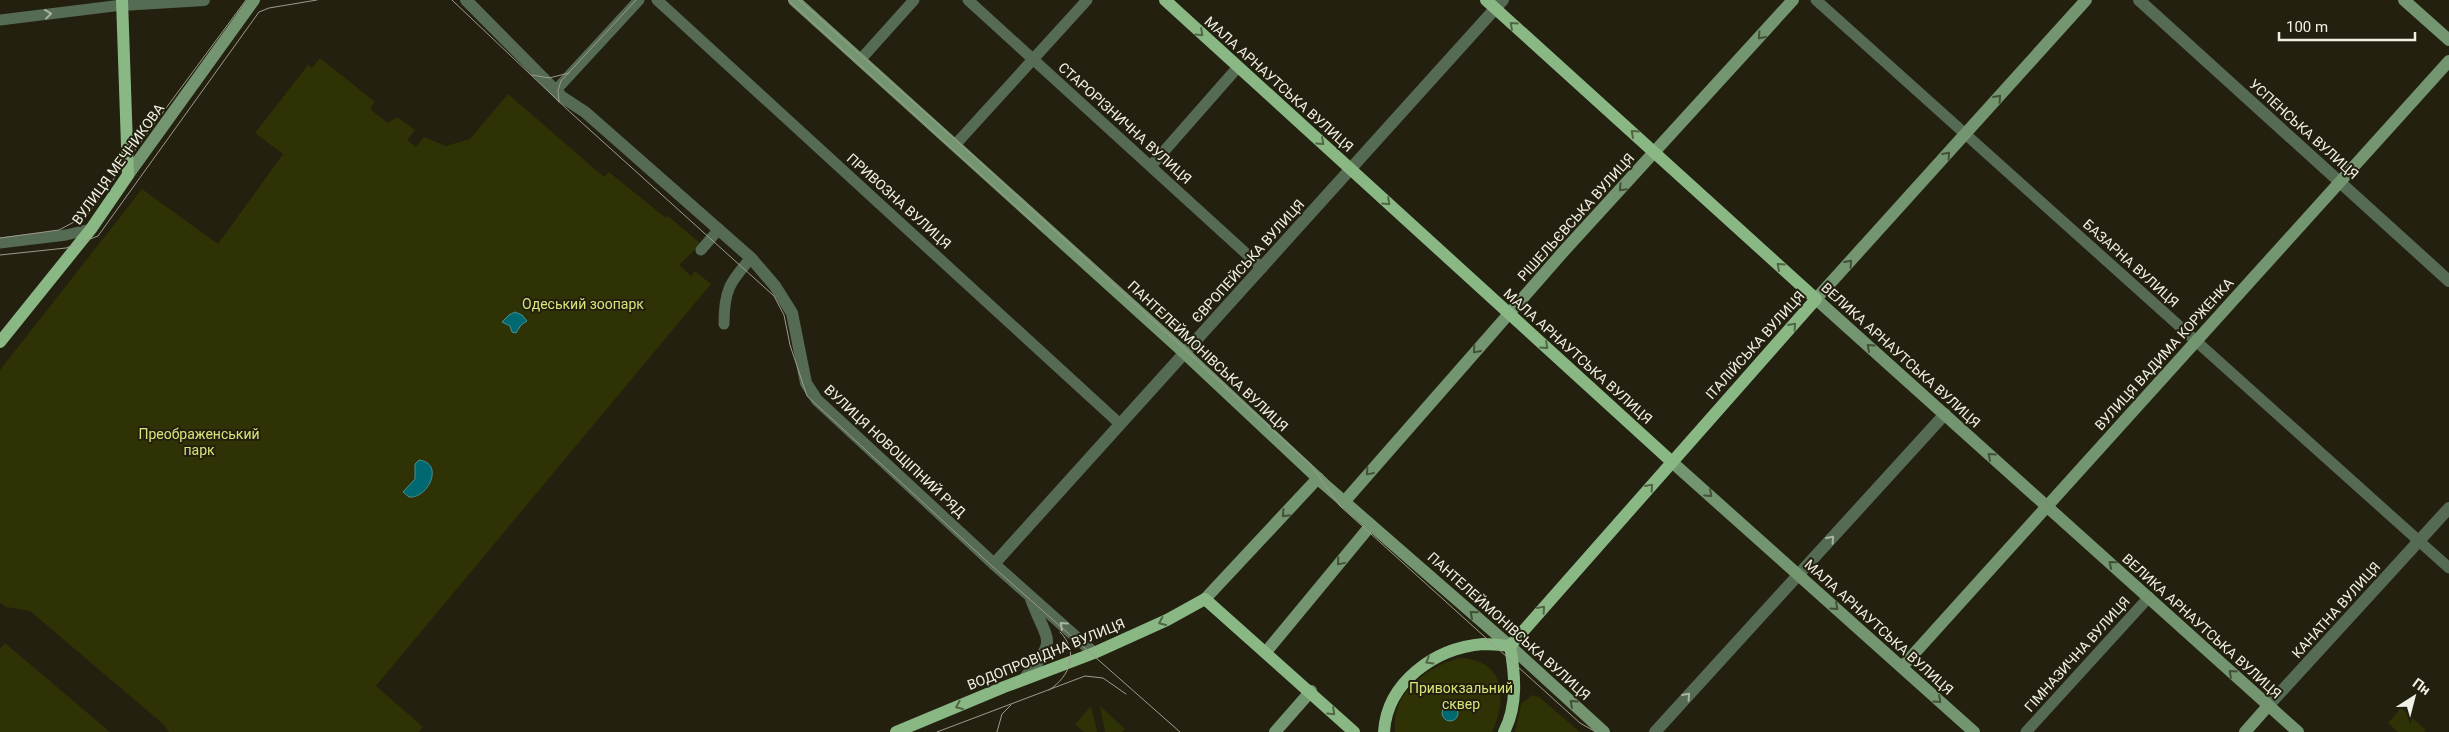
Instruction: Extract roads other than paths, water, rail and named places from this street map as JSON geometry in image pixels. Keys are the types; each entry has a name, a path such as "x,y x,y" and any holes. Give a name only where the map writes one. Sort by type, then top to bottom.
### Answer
{"main road":[{"name":"ВУЛИЦЯ МЕЧНИКОВА","path":"0,342 90,229 254,0"},
{"name":"ПАНТЕЛЕЙМОНІВСЬКА ВУЛИЦЯ","path":"794,0 1185,354 1344,502 1510,646 1604,732"},
{"name":"МАЛА АРНАУТСЬКА ВУЛИЦЯ","path":"1165,0 1508,314 1974,732"},
{"name":"РІШЕЛЬЄВСЬКА ВУЛИЦЯ","path":"1344,502 1508,314 1793,0"},
{"name":"ІТАЛІЙСЬКА ВУЛИЦЯ","path":"1510,646 1816,299 2086,0"},
{"path":"2404,0 2449,40"},
{"path":"122,2 128,176"},
{"name":"ВЕЛИКА АРНАУТСЬКА ВУЛИЦЯ","path":"1495,3 1816,299 2298,732"},
{"name":"ВУЛИЦЯ ВАДИМА КОРЖЕНКА","path":"1902,667 2449,62"},
{"path":"1318,478 1205,599 1311,691 1354,732"},
{"path":"1266,652 1371,525"},
{"name":"ВОДОПРОВІДНА ВУЛИЦЯ","path":"896,732 1094,653 1167,620 1205,599"},
{"path":"1384,732 1386,718 1396,694 1410,676 1424,664 1439,656 1482,644 1510,646 1514,689 1512,707 1504,732"},
{"path":"1275,732 1311,691"},
{"name":"КАНАТНА ВУЛИЦЯ","path":"2245,732 2268,706"}],"street":[{"path":"0,20 122,2 204,0"},
{"name":"ВУЛИЦЯ НОВОЩІПНИЙ РЯД","path":"466,0 556,90 575,107 585,112 767,276 786,300 792,313 806,383 817,400 994,564 1094,653"},
{"path":"573,72 573,61 630,0"},
{"path":"556,90 639,0"},
{"path":"573,72 584,70 648,0"},
{"name":"ПРИВОЗНА ВУЛИЦЯ","path":"657,0 1120,424"},
{"path":"860,59 914,0"},
{"name":"СТАРОРІЗНИЧНА ВУЛИЦЯ","path":"968,0 1262,268"},
{"path":"955,145 1087,0"},
{"name":"БАЗАРНА ВУЛИЦЯ","path":"1816,0 2449,568"},
{"name":"УСПЕНСЬКА ВУЛИЦЯ","path":"2139,0 2449,281"},
{"name":"ЄВРОПЕЙСЬКА ВУЛИЦЯ","path":"994,564 1351,169 1495,3"},
{"path":"1151,166 1238,67"},
{"path":"0,243 66,235 90,229"},
{"path":"701,250 717,231"},
{"path":"724,324 724,299 736,275 749,260"},
{"path":"1655,732 1945,414"},
{"name":"КАНАТНА ВУЛИЦЯ","path":"2268,706 2449,508"},
{"name":"ВУЛИЦЯ НОВОЩІПНИЙ РЯД","path":"1024,680 1044,654 1048,642 1045,629 1031,597"},
{"name":"ГІМНАЗИЧНА ВУЛИЦЯ","path":"2026,732 2149,597"}],"water":[{"path":"515,312 522,315 527,321 521,325 516,333 512,332 510,326 502,322"},
{"path":"419,460 431,467 431,480 422,492 416,496 409,497 403,492 415,479 415,464"},
{"path":"1450,705 1458,713 1450,721 1442,713"}],"tram line":[{"path":"0,238 59,230 87,215 246,0"},
{"path":"0,255 66,248 98,236 259,12 269,8 317,0"},
{"path":"452,0 570,112 774,296 784,315 790,345 807,396 992,566 1180,732"},
{"path":"559,102 558,90 561,81 636,0"},
{"path":"788,0 1041,229"},
{"path":"799,0 958,142 1310,464 1340,506 1580,723 1596,732"},
{"path":"532,75 549,78 569,73"},
{"path":"1049,690 1063,678 1070,663 1069,647 1066,639 1060,632"},
{"path":"937,732 1085,676 1103,678 1126,694"},
{"path":"997,732 1002,714 1011,705"}],"park label":[{"name":"Одеський зоопарк","path":"583,304"},
{"name":"Преображенський парк","path":"199,442"},
{"name":"Привокзальний сквер","path":"1461,696"}]}
